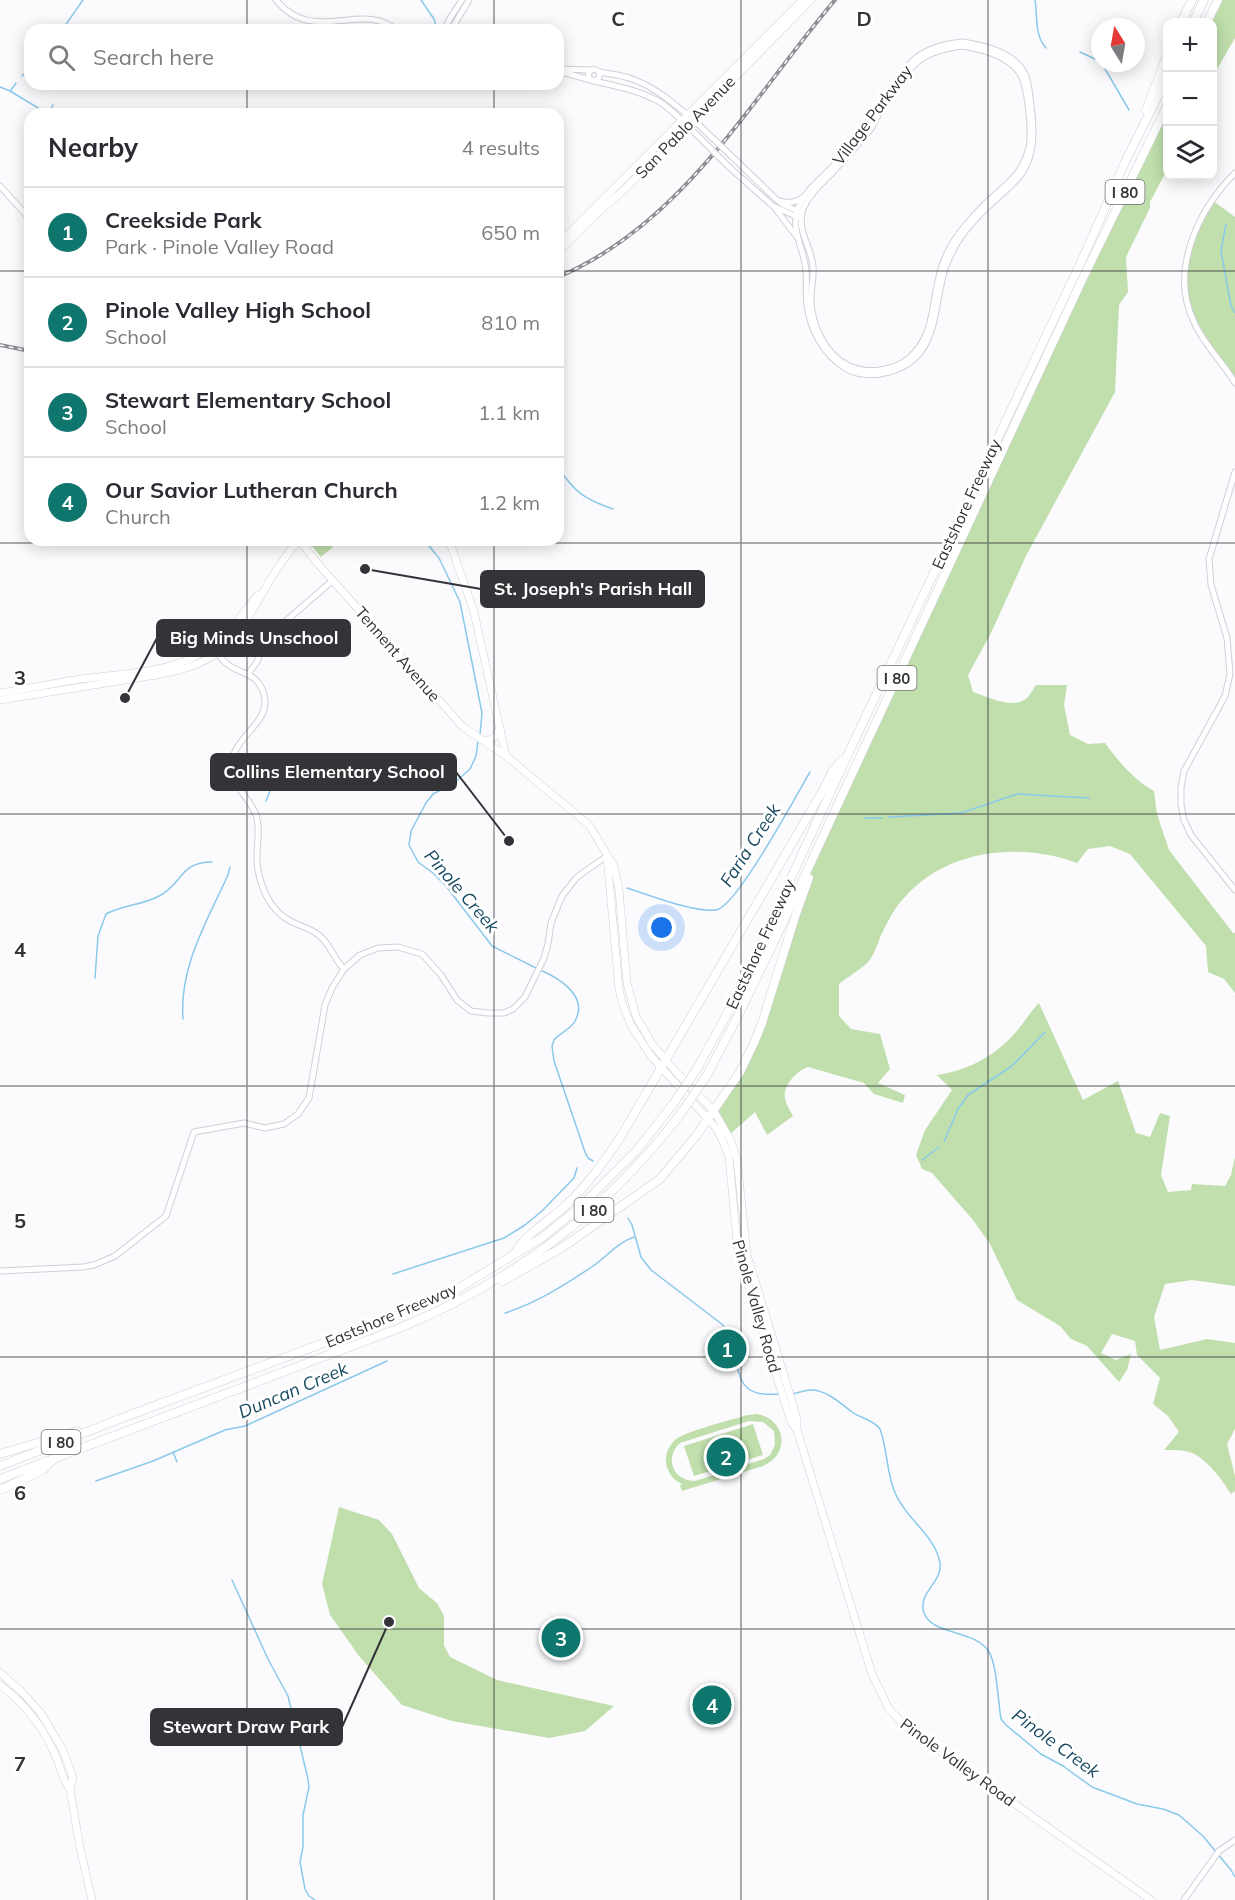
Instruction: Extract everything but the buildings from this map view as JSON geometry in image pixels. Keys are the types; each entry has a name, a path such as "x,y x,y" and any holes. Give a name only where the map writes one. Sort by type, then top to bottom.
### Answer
{"highway":[{"path":"1183,18 1192,0"},
{"path":"1195,18 1204,0"},
{"path":"1209,18 1218,0"},
{"path":"1127,158 1163,64"},
{"name":"Eastshore Freeway","path":"0,1467 122,1418 418,1308 454,1291 543,1237 613,1176 637,1150 673,1104 728,1012 1163,84"},
{"name":"Eastshore Freeway","path":"0,1479 408,1325 457,1302 487,1286 549,1246 629,1176 682,1112 707,1075 738,1016 1082,280 1163,112"},
{"path":"514,1255 519,1247 566,1205 600,1168 620,1138 833,770 849,752"},
{"path":"487,1286 507,1280 542,1261 660,1179 682,1155 708,1120 740,1072 762,1023 796,914 826,829"},
{"path":"0,1454 106,1420 122,1418"},
{"path":"0,1490 43,1470 56,1457"}],"main road":[{"name":"San Pablo Avenue","path":"564,246 626,188 687,120 803,0"},
{"name":"San Pablo Avenue","path":"564,238 811,0"},
{"path":"0,700 176,671 204,661 234,627 294,546"},
{"name":"Tennent Avenue","path":"303,546 463,727 506,756"},
{"path":"451,546 474,612 506,756"},
{"path":"289,554 308,552"},
{"path":"0,693 155,669 215,650"},
{"path":"482,740 490,740 497,735 500,728"},
{"name":"Pinole Valley Road","path":"506,756 589,825 614,866 619,890 628,993 643,1031 677,1073 714,1111 730,1139 737,1159 747,1255 783,1386"},
{"name":"Pinole Valley Road","path":"607,856 616,964 622,1003 637,1036 720,1135 729,1157 741,1262 788,1402 797,1420 797,1430 872,1674 889,1709 906,1727 930,1745 1151,1900"},
{"path":"0,1673 21,1690 40,1712 63,1750 73,1778 70,1789 81,1854 93,1900"},
{"path":"0,1684 18,1700 39,1725 55,1752 65,1782 70,1789"}],"street":[{"path":"276,0 286,10 303,18 317,20 366,13 384,19 389,24"},
{"path":"448,24 462,0"},
{"path":"454,24 469,0"},
{"name":"Village Parkway","path":"962,42 976,44 999,51 1024,72 1028,84 1034,134 1029,160 1013,185 981,213 959,241 944,273 933,327 928,340 910,363 885,374 867,375 849,370 834,361 821,346 807,306 806,267 796,228 805,196 855,140 906,68 918,57 932,49 962,42"},
{"name":"Village Parkway","path":"962,46 997,55 1020,74 1024,85 1030,134 1025,158 1019,171 1010,182 978,211 956,238 945,257 940,272 925,339 908,360 884,370 851,367 837,358 824,344 815,323 812,306 813,267 799,215 808,198 870,129 880,111 909,71 920,60 933,52 962,46"},
{"path":"564,70 595,69 599,72 632,78 673,102 693,131 774,207 798,239"},
{"path":"591,70 588,75 592,80"},
{"path":"564,72 649,97 699,125 776,199 799,215"},
{"path":"592,80 599,78 599,72"},
{"path":"1235,173 1212,200 1199,223 1190,248 1185,280 1186,303 1195,324 1235,383"},
{"path":"0,186 24,212"},
{"path":"776,199 790,203 805,196"},
{"path":"774,207 799,215"},
{"path":"1235,472 1209,559 1211,585 1227,638 1230,674 1225,696 1184,771 1181,787 1184,820 1191,835 1235,890"},
{"path":"248,674 257,662 264,642 271,634 333,580"},
{"path":"215,650 226,663 248,674 259,683 265,697 265,710 234,753 233,780 256,816 257,868 263,890 273,907 285,918 315,932 326,941 337,962 344,969"},
{"path":"0,1272 83,1268 115,1256 166,1216 194,1132 244,1123 265,1128 284,1124 298,1114 309,1098 325,1005 344,969 360,955 378,948 398,947 422,954 441,975 457,1000 471,1011 504,1013 513,1009 525,998 544,958 551,923 562,896 577,877 607,856"},
{"path":"1185,1900 1212,1860 1226,1845 1235,1840"}],"green space":[{"path":"1218,0 1235,0 1235,38 1217,69 1217,18 1209,18"},
{"path":"1163,113 1163,178 1126,257 1128,292 1119,305 1115,392 1026,556 991,633 968,675 973,692 1008,703 1022,701 1028,697 1036,685 1067,685 1064,705 1070,735 1088,744 1105,743 1127,770 1154,791 1157,814 1169,850 1235,933 1235,993 1224,979 1208,972 1206,946 1130,854 1110,846 1088,849 1077,863 1055,856 1008,852 985,854 962,860 941,869 921,882 904,898 890,917 869,961 839,984 839,1016 851,1029 880,1034 890,1069 878,1083 905,1095 903,1103 874,1094 864,1083 808,1067 794,1076 785,1091 787,1104 793,1116 767,1135 755,1112 728,1136 714,1111 754,1043 796,914 827,829"},
{"path":"1212,200 1235,217 1235,383 1201,334 1185,288 1190,248"},
{"path":"312,546 333,547 321,557"},
{"path":"1039,1003 1083,1100 1118,1081 1136,1133 1150,1137 1160,1113 1170,1116 1161,1175 1168,1192 1191,1190 1192,1184 1225,1186 1231,1175 1235,1157 1235,1286 1192,1280 1165,1284 1154,1317 1160,1350 1207,1339 1235,1343 1235,1429 1227,1444 1235,1476 1235,1491 1231,1494 1218,1476 1195,1454 1186,1451 1164,1450 1179,1432 1168,1416 1153,1404 1160,1378 1137,1355 1135,1341 1112,1334 1101,1353 1116,1360 1131,1354 1127,1370 1119,1382 1087,1346 1071,1339 1060,1326 1017,1300 990,1244 973,1220 932,1173 922,1169 916,1155 925,1130 952,1090 937,1075 970,1066 999,1049"},
{"path":"757,1414 767,1417 779,1429 781,1446 778,1454 763,1466 682,1491 680,1486 682,1484 671,1475 667,1466 667,1453 673,1442 688,1433","holes":["749,1421 763,1422 774,1431 775,1445 770,1455 764,1459 695,1481 681,1477 673,1468 672,1455 680,1443"]},
{"path":"753,1424 763,1455 694,1476 684,1446"},
{"path":"339,1507 379,1520 392,1534 419,1588 437,1603 444,1616 444,1645 450,1657 497,1680 614,1706 585,1731 549,1738 452,1721 402,1705 359,1656 330,1615 322,1584"}],"waterway":[{"path":"66,24 83,0"},
{"path":"421,0 435,24"},
{"path":"1035,0 1038,31 1046,48"},
{"path":"1080,52 1097,60 1104,67 1129,110"},
{"path":"11,90 16,83"},
{"name":"Pinole Creek","path":"0,87 38,108"},
{"path":"1226,224 1221,251 1231,306 1235,313"},
{"path":"564,476 581,494 613,509"},
{"name":"Pinole Creek","path":"429,546 439,558 460,602 482,713 480,734"},
{"name":"Pinole Creek","path":"478,741 476,756 470,769 454,783 433,794 426,803 411,831 409,845 418,862 446,886 492,946 536,968"},
{"path":"266,801 283,758"},
{"name":"Faria Creek","path":"627,888 696,909 716,910 737,891 751,871 810,772"},
{"name":"Faria Creek","path":"889,817 961,813 1017,794 1089,798"},
{"name":"Faria Creek","path":"865,818 882,818"},
{"path":"95,978 98,936 106,914 159,896 193,866 212,862"},
{"path":"183,1019 185,981 190,963 203,927 230,867"},
{"name":"Pinole Creek","path":"540,970 570,989 578,1004 575,1021 554,1040 552,1046 554,1061 585,1152 593,1161"},
{"path":"944,1142 958,1109 968,1095 1012,1066 1045,1032"},
{"path":"922,1160 939,1147"},
{"path":"393,1274 504,1238 542,1211 574,1178 577,1168"},
{"name":"Pinole Creek","path":"628,1218 641,1257 651,1270 723,1325 744,1384 757,1393 779,1394"},
{"name":"Duncan Creek","path":"505,1313 529,1304 563,1285 634,1237"},
{"name":"Duncan Creek","path":"96,1481 153,1461 225,1430 245,1426 387,1361"},
{"name":"Pinole Creek","path":"792,1394 808,1390 822,1392 874,1423 880,1429 890,1479 896,1495 933,1544 940,1563 938,1576 924,1599 924,1613 936,1626 974,1639 989,1652 996,1674 1001,1719 1006,1725 1041,1754 1063,1766 1092,1787 1137,1804 1179,1815 1203,1836 1235,1877"},
{"name":"Duncan Creek","path":"173,1452 177,1462"},
{"name":"Duncan Creek","path":"232,1580 268,1659 288,1696 309,1787 303,1815 303,1847 300,1862 305,1889 315,1900"}],"railway":[{"path":"564,274 602,254 642,226 678,192 744,117 835,0"},
{"path":"0,345 24,350"}],"place":[{"name":"St. Joseph's Parish Hall","path":"365,569"},
{"name":"Big Minds Unschool","path":"125,698"},
{"name":"Collins Elementary School","path":"509,841"},
{"name":"Creekside Park","path":"727,1349"},
{"name":"Pinole Valley High School","path":"726,1457"},
{"name":"Stewart Draw Park","path":"389,1622"},
{"name":"Stewart Elementary School","path":"561,1638"},
{"name":"Our Savior Lutheran Church","path":"712,1705"}]}
